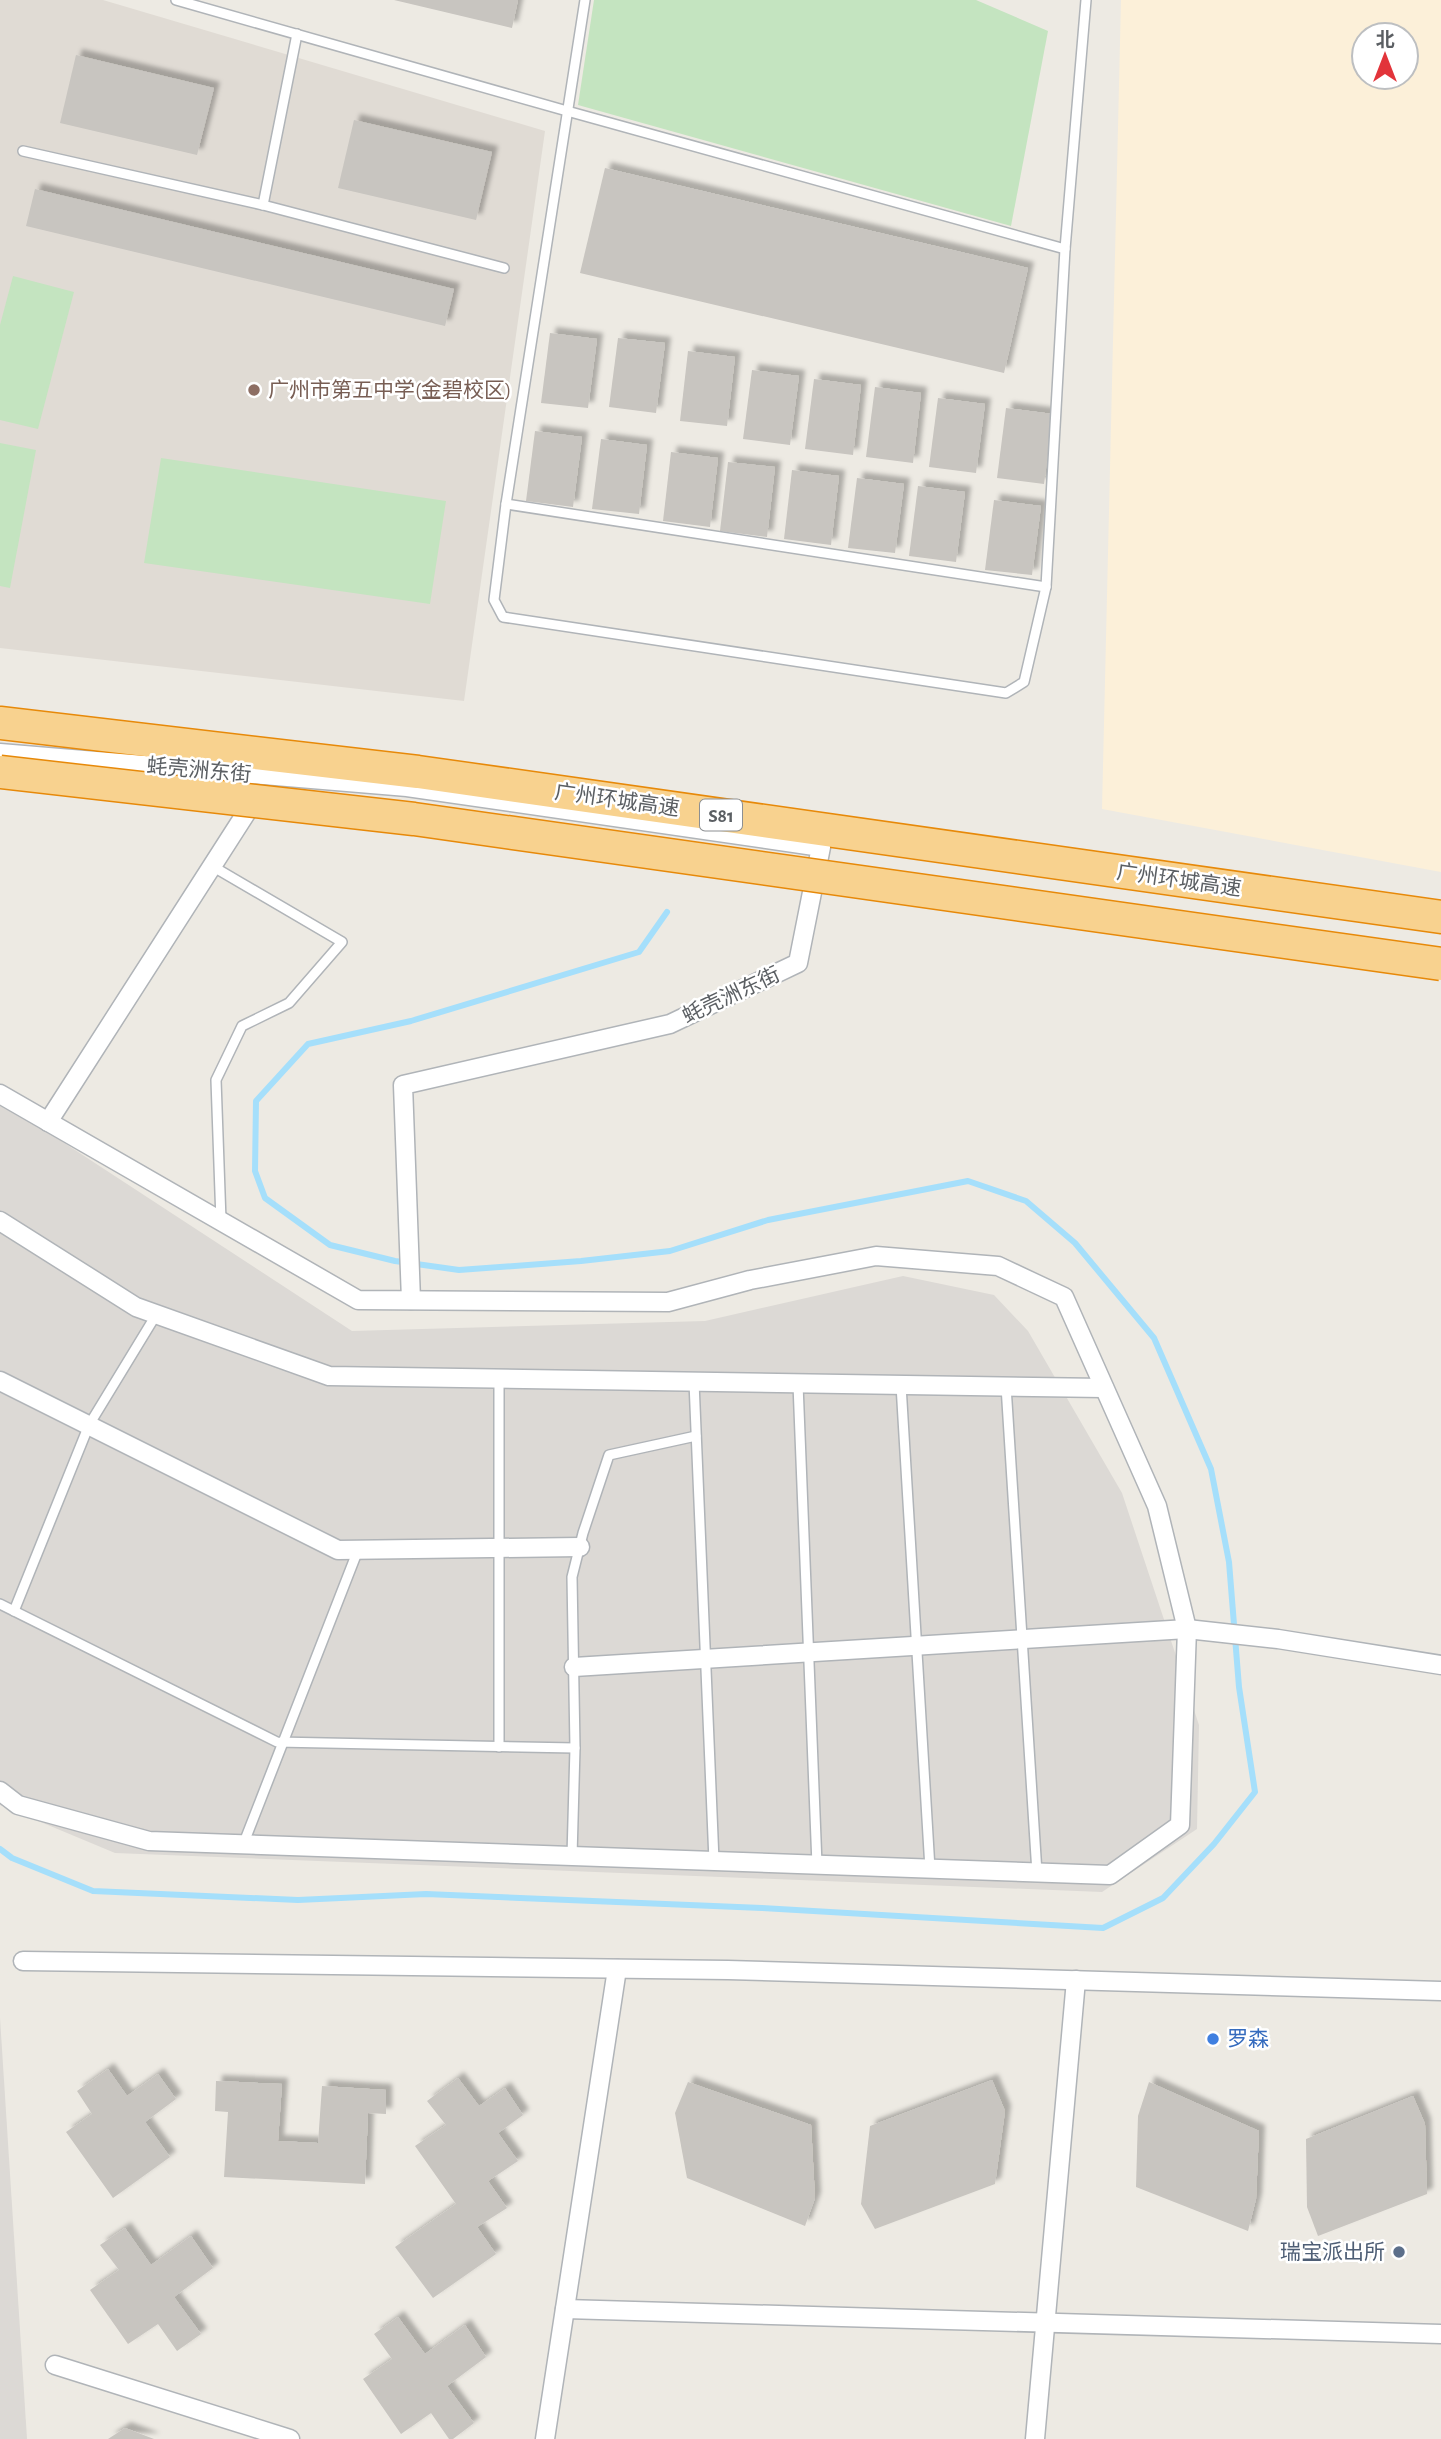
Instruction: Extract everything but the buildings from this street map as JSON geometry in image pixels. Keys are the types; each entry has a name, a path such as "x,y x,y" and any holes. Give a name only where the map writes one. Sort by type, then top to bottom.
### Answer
{"highway":[{"name":"广州环城高速","path":"0,723 418,772 1441,917"},
{"name":"S81","path":"0,772 414,819 1441,964"}],"street":[{"name":"蚝壳洲东街","path":"0,753 407,787 821,847 798,963 670,1024 403,1084 411,1300"},
{"path":"48,1122 271,775"},
{"path":"0,1094 358,1300 668,1302 750,1280 876,1256 998,1266 1064,1297 1157,1506 1192,1629 1180,1825 1110,1875 149,1841 18,1805 0,1791"},
{"path":"0,1222 136,1307 328,1376 1104,1388"},
{"path":"0,1381 338,1550 580,1547"},
{"path":"574,1667 1192,1629 1278,1639 1441,1665"},
{"path":"23,1961 617,1969 1441,1991"},
{"path":"545,2439 617,1969"},
{"path":"1035,2439 1076,1980"},
{"path":"565,2308 1441,2334"},
{"path":"55,2365 290,2439"}],"lane":[{"path":"176,0 1065,249"},
{"path":"585,0 506,504 494,600 503,617 1006,693 1024,681 1046,587 1065,249 1086,0"},
{"path":"264,205 297,34"},
{"path":"23,151 264,205 504,268"},
{"path":"506,504 1046,587"},
{"path":"212,866 342,943 289,1003 242,1026 216,1080 221,1221"},
{"path":"14,1611 89,1425 156,1315"},
{"path":"499,1380 499,1747"},
{"path":"694,1382 713,1861"},
{"path":"798,1384 817,1865"},
{"path":"901,1385 930,1869"},
{"path":"1006,1387 1037,1873"},
{"path":"572,1856 575,1748 572,1577 580,1547 609,1455 696,1436"},
{"path":"243,1844 358,1550"},
{"path":"0,1604 276,1742 575,1748"}],"shaded area":[{"name":"广州市第五中学(金碧校区)","path":"0,0 103,0 545,131 464,701 0,648"},
{"path":"1121,0 1441,0 1441,872 1102,809"},
{"path":"0,1101 352,1331 705,1321 903,1276 994,1295 1028,1331 1122,1493 1199,1725 1197,1829 1102,1892 115,1853 0,1805"},
{"path":"0,2018 27,2439 0,2439"}],"green space":[{"path":"594,0 976,0 1048,31 1011,226 578,105"},
{"path":"13,276 74,292 38,429 0,420 0,325"},
{"path":"0,443 36,450 10,588 0,586"},
{"path":"161,458 446,501 430,604 144,563"}],"waterway":[{"path":"0,1849 12,1858 93,1891 298,1900 426,1894 762,1908 1103,1928 1163,1898 1214,1844 1255,1792 1239,1687 1229,1562 1211,1469 1154,1338 1075,1243 1026,1201 968,1181 768,1220 670,1251 459,1270 395,1261 330,1245 265,1198 255,1171 256,1101 308,1044 411,1021 639,952 667,912"}],"place":[{"name":"广州市第五中学(金碧校区)","path":"254,390"},
{"name":"罗森","path":"1213,2039"},
{"name":"瑞宝派出所","path":"1399,2252"}]}
